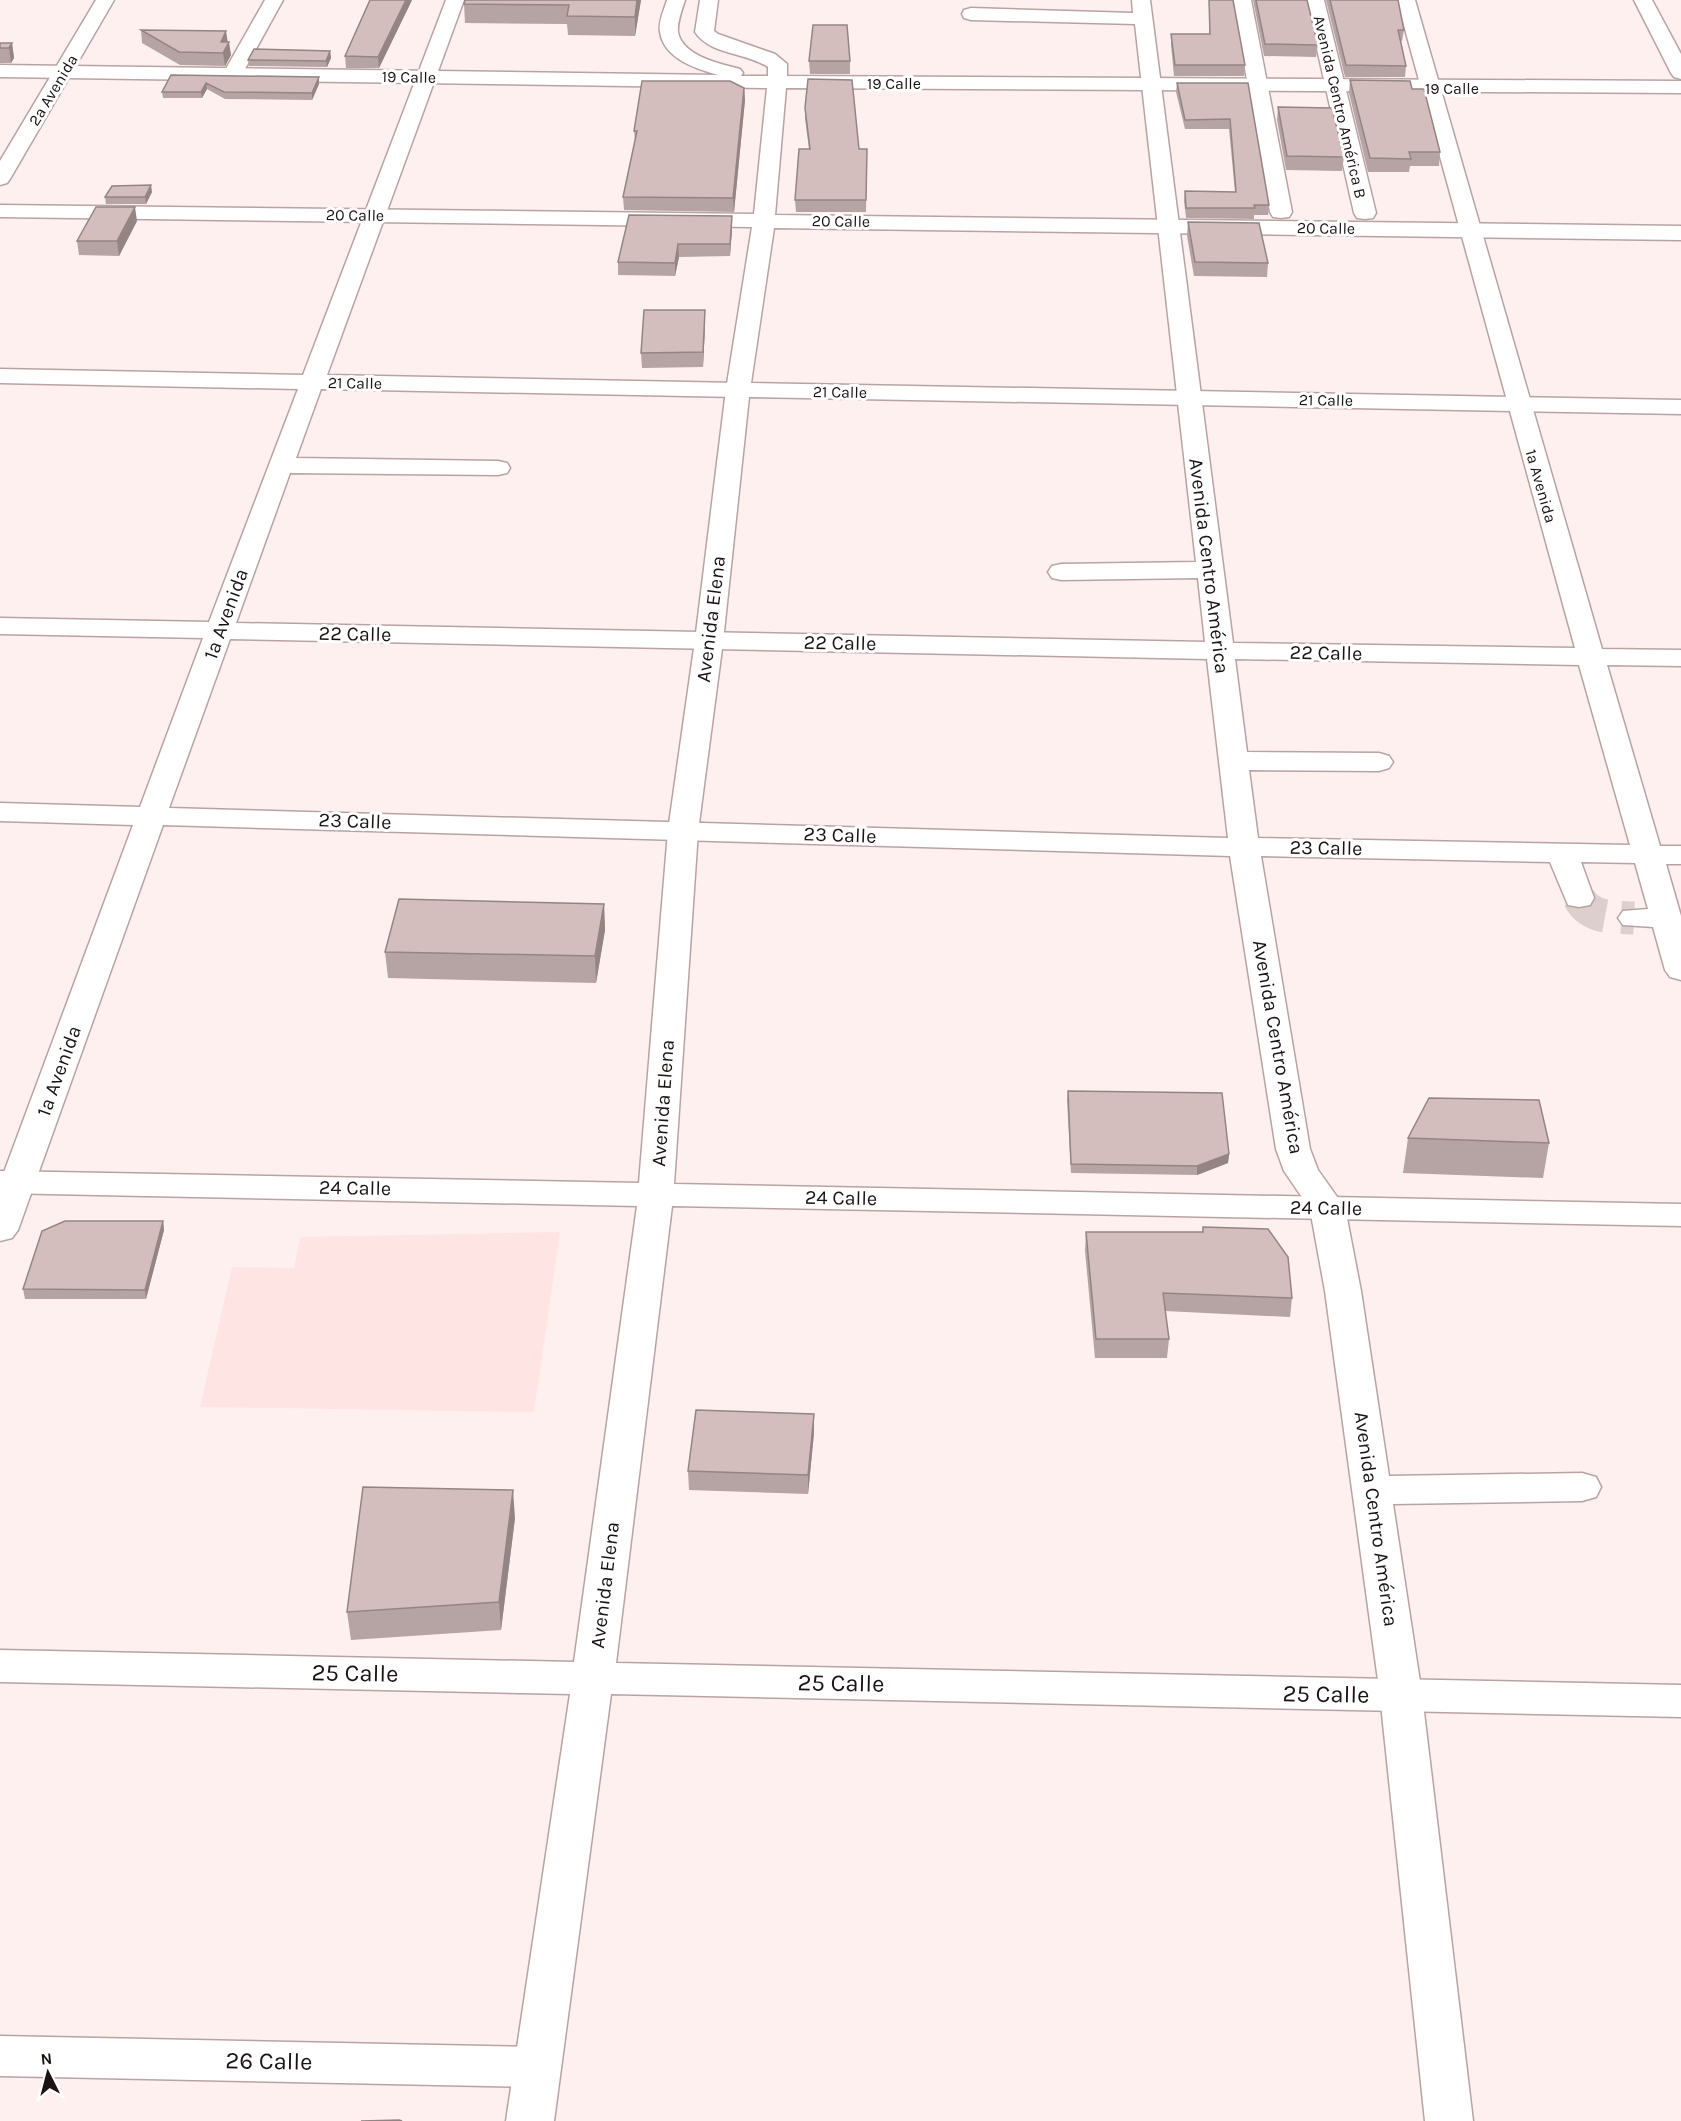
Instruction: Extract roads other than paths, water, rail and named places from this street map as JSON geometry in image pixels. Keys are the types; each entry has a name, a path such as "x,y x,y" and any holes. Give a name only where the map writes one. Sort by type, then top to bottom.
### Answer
{"street":[{"name":"2a Avenida","path":"3,168 64,72 105,0"},
{"path":"233,74 274,0"},
{"name":"1a Avenida","path":"0,1230 9,1182 153,815 219,631 455,0"},
{"path":"676,0 669,33 672,42 680,50 703,64 719,70 776,82"},
{"name":"Avenida Elena","path":"530,2121 593,1678 656,1194 683,831 709,641 738,390 764,220 776,82 777,64 769,58 755,51 711,40 704,32 708,0"},
{"path":"1242,0 1281,212"},
{"name":"Avenida Centro América B","path":"1315,0 1365,213"},
{"name":"1a Avenida","path":"1406,0 1472,230 1518,404 1681,970"},
{"path":"1643,0 1681,73"},
{"path":"971,15 1142,9"},
{"name":"Avenida Centro América","path":"1142,9 1244,847 1293,1149 1301,1171 1327,1208 1343,1291 1401,1695 1449,2121"},
{"name":"19 Calle","path":"0,70 776,82 1432,88 1681,87"},
{"name":"20 Calle","path":"0,211 1681,233"},
{"name":"21 Calle","path":"0,376 1681,407"},
{"path":"281,466 498,468"},
{"path":"1061,572 1210,570"},
{"name":"22 Calle","path":"0,626 1681,658"},
{"path":"1233,761 1379,762"},
{"name":"23 Calle","path":"0,812 1244,847 1681,855"},
{"path":"1562,853 1579,898"},
{"path":"1634,918 1666,918"},
{"name":"24 Calle","path":"9,1182 1681,1215"},
{"path":"1372,1489 1411,1491 1582,1487"},
{"name":"25 Calle","path":"0,1666 1681,1701"},
{"name":"26 Calle","path":"0,2056 538,2067"}],"tunnel":[{"path":"1579,898 1589,910 1596,913 1610,917 1634,918"}]}
